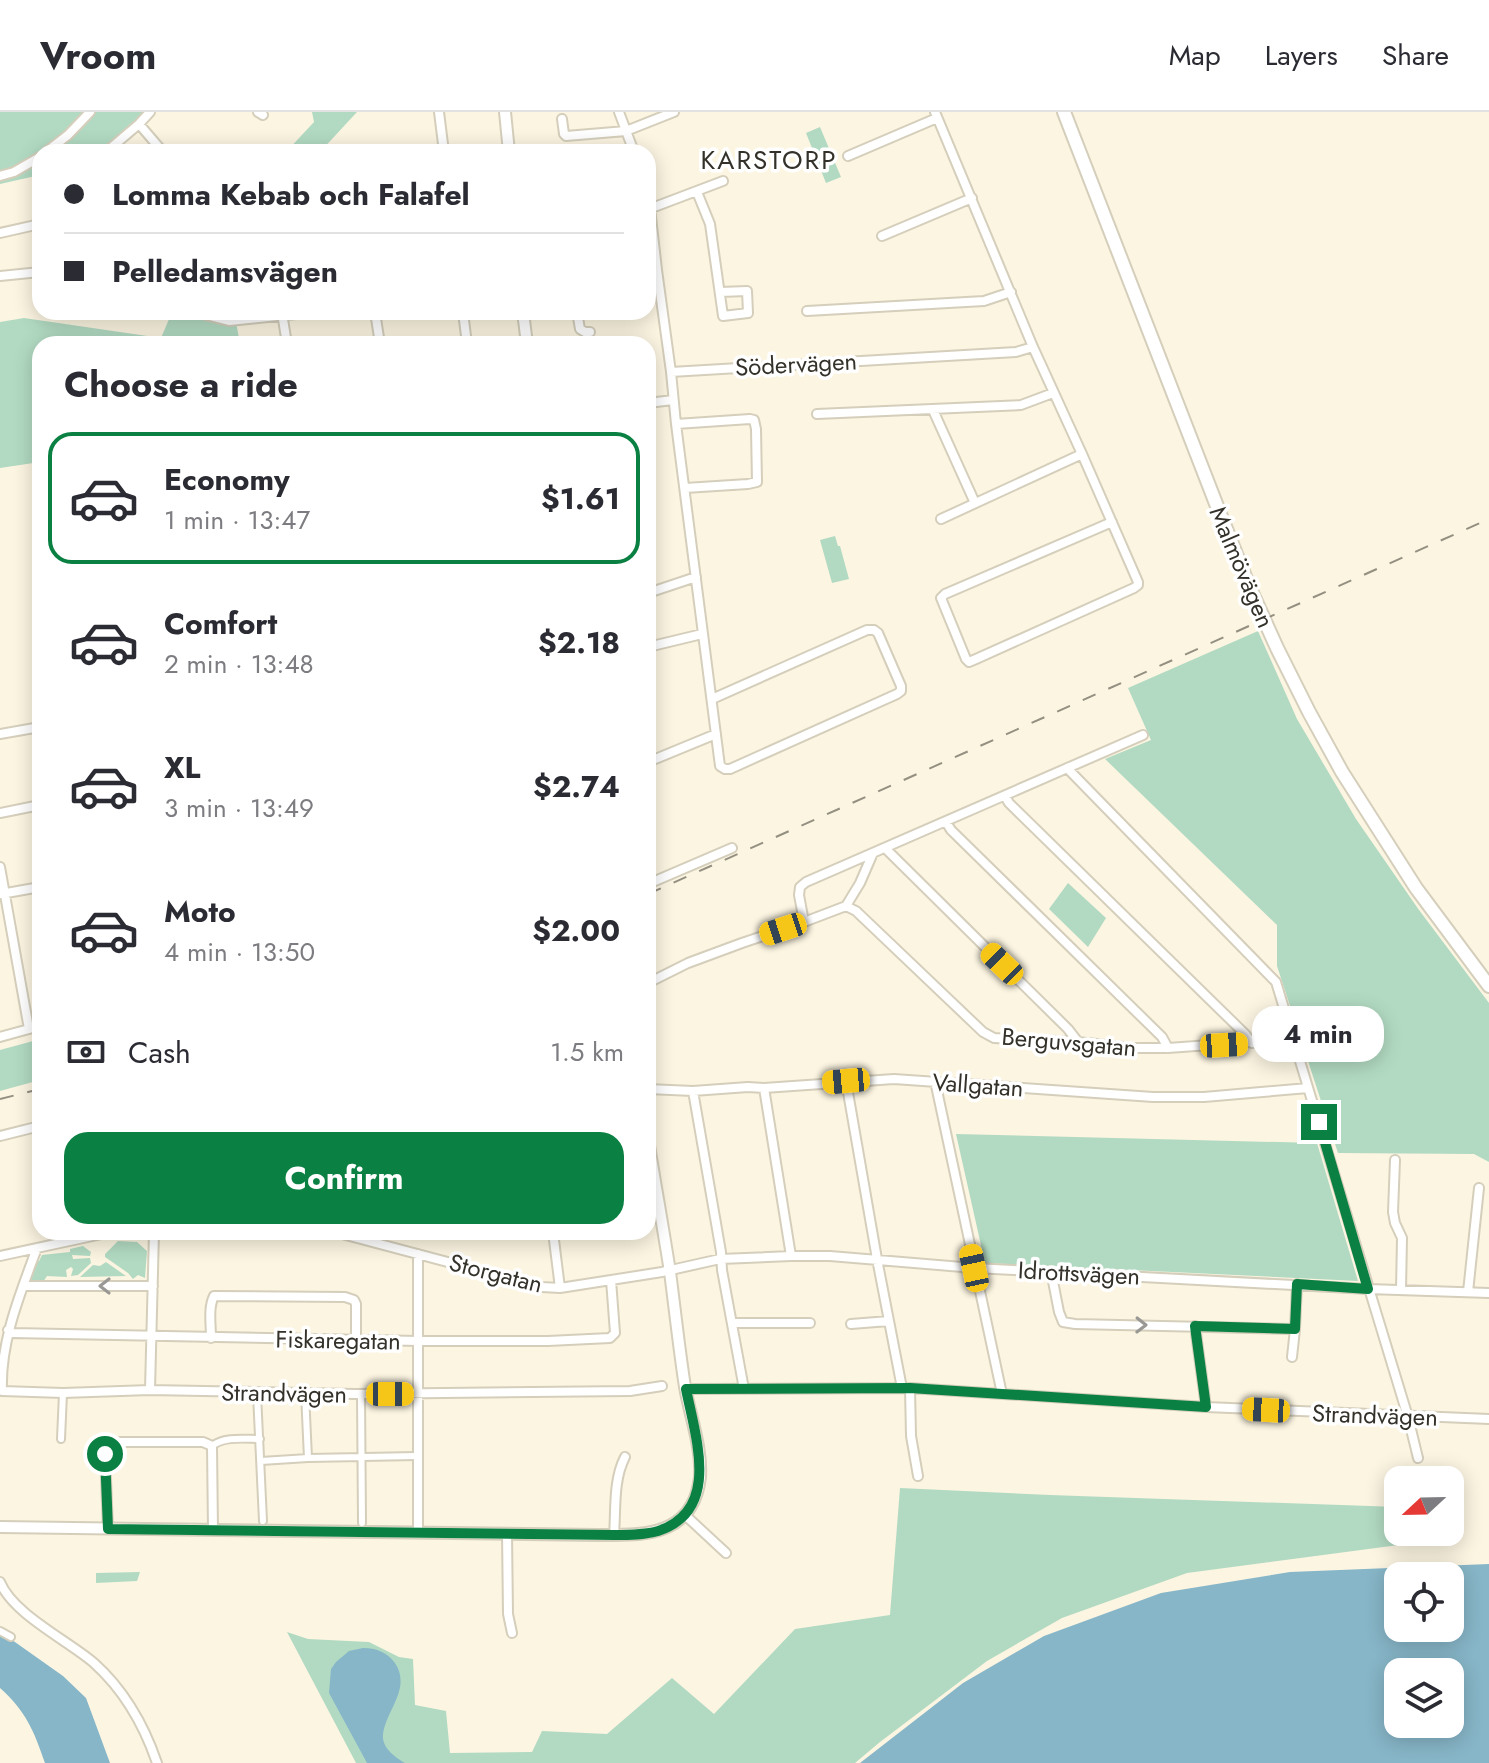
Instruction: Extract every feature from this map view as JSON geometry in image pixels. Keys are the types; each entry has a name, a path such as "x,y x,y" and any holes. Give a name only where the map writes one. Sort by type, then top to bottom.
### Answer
{"main road":[{"name":"Malmövägen","path":"1064,112 1209,487 1277,648 1342,772 1416,888 1489,986"}],"street":[{"path":"56,144 90,112"},
{"path":"115,144 150,112"},
{"path":"439,112 443,144"},
{"path":"505,112 508,144"},
{"path":"619,112 631,144"},
{"path":"562,119 566,136 626,131 674,112"},
{"path":"848,156 936,115 1033,347 1082,454 1112,522 1138,585 969,662 966,659 942,603 941,598 945,594 1112,522"},
{"path":"139,124 156,144"},
{"path":"0,176 32,162"},
{"path":"656,207 723,181"},
{"path":"697,192 710,224 720,292"},
{"path":"882,236 972,198"},
{"path":"0,233 32,226"},
{"path":"0,276 32,273"},
{"path":"656,287 671,372 702,634 722,768 730,769 897,694 901,686 878,633 867,630 712,699"},
{"path":"807,311 984,301 1011,292"},
{"path":"578,320 580,329 590,332"},
{"name":"Södervägen","path":"671,372 1016,352 1033,347"},
{"path":"817,414 1021,405 1053,393"},
{"path":"656,402 673,400"},
{"path":"933,410 975,503"},
{"path":"676,424 750,419 754,420 756,429 757,482 685,488"},
{"path":"941,519 1082,454"},
{"path":"656,590 696,577"},
{"path":"656,645 702,634"},
{"path":"0,734 32,728"},
{"path":"656,759 716,734"},
{"path":"804,922 799,895 800,887 806,882 1143,735"},
{"path":"1067,768 1276,982 1418,1458"},
{"path":"1005,796 1252,1043"},
{"path":"0,813 32,807"},
{"path":"946,822 1162,1037 1168,1048"},
{"path":"656,881 732,848"},
{"path":"885,848 1078,1042"},
{"path":"656,979 688,963 846,906 873,853"},
{"path":"0,867 29,1029"},
{"path":"3,894 32,889"},
{"name":"Berguvsgatan","path":"846,906 856,911 983,1032 994,1038 1133,1048 1293,1039"},
{"path":"0,1037 32,1028"},
{"name":"Vallgatan","path":"656,1089 764,1088 894,1079 1153,1097 1204,1097 1308,1088"},
{"path":"846,1081 889,1321 906,1388 918,1476"},
{"path":"935,1081 1002,1394"},
{"path":"764,1088 791,1256"},
{"path":"693,1091 744,1389"},
{"path":"0,1136 32,1128"},
{"path":"1395,1160 1393,1212 1402,1238 1401,1290"},
{"path":"0,1527 614,1535 658,1531 685,1515 693,1503 700,1476 656,1187"},
{"path":"1468,1292 1479,1188"},
{"path":"0,1256 58,1240"},
{"path":"150,1390 151,1240"},
{"name":"Storgatan","path":"367,1240 542,1287 560,1288 670,1270"},
{"path":"554,1240 560,1288"},
{"path":"2,1391 0,1381 8,1330 37,1248"},
{"path":"418,1254 418,1533"},
{"name":"Idrottsvägen","path":"670,1270 720,1259 791,1256 1368,1289 1489,1293"},
{"path":"1051,1271 1063,1322 1295,1329"},
{"name":"Fiskaregatan","path":"8,1330 12,1333 419,1341 610,1338 615,1333 611,1280"},
{"path":"1292,1357 1297,1284"},
{"path":"23,1286 153,1286"},
{"path":"211,1338 210,1308 214,1296 345,1297 356,1304 356,1339"},
{"path":"851,1324 889,1321"},
{"path":"732,1323 810,1323"},
{"path":"1195,1326 1206,1407"},
{"name":"Strandvägen","path":"2,1391 361,1394 630,1391 662,1386"},
{"name":"Strandvägen","path":"686,1389 906,1388 1206,1407 1489,1419"},
{"path":"61,1439 63,1393"},
{"path":"305,1393 308,1458"},
{"path":"257,1394 263,1521"},
{"path":"361,1394 362,1523"},
{"path":"212,1446 224,1440 260,1439"},
{"path":"108,1529 105,1454 111,1445 119,1442 203,1442 212,1446"},
{"path":"212,1446 213,1530"},
{"path":"261,1461 417,1456"},
{"path":"614,1535 618,1478 625,1457"},
{"path":"685,1515 726,1553"},
{"path":"507,1534 508,1614 512,1633"},
{"path":"0,1582 8,1597 23,1611 94,1664 128,1701 157,1763"},
{"path":"0,1631 11,1637"}],"green space":[{"path":"0,112 155,112 124,144 32,144 32,177 0,184"},
{"path":"312,112 357,112 327,144 293,144 314,122"},
{"path":"820,127 841,177 826,183 806,133"},
{"path":"24,318 147,336 32,336 32,463 0,468 0,322"},
{"path":"169,320 236,320 239,336 162,336"},
{"path":"835,536 849,579 832,583 820,540"},
{"path":"1258,631 1297,719 1356,819 1489,1003 1489,1162 1474,1154 1338,1153 1277,966 1277,925 1105,759 1151,740 1128,688"},
{"path":"1068,883 1106,918 1088,947 1049,909"},
{"path":"32,1041 32,1082 0,1091 0,1050"},
{"path":"956,1134 1317,1143 1358,1281 985,1263"},
{"path":"118,1241 137,1242 147,1251 145,1278 138,1275 133,1279 105,1257"},
{"path":"83,1246 91,1252 90,1256 72,1255 73,1259 90,1258 91,1263 78,1275 71,1276 71,1267 66,1270 67,1277 47,1276 43,1282 29,1283 34,1263 42,1255 70,1252 70,1249"},
{"path":"106,1262 126,1276 80,1277 93,1265 100,1266"},
{"path":"900,1488 1384,1507 1384,1546 1391,1546 1187,1573 1062,1618 987,1661 855,1763 356,1763 287,1632 308,1639 369,1642 399,1657 413,1659 415,1705 446,1711 450,1753 532,1752 542,1731 607,1734 672,1678 714,1714 795,1629 890,1615"},
{"path":"140,1572 137,1581 96,1583 96,1573"}],"water":[{"path":"1489,1564 1489,1763 860,1763 963,1683 1044,1636 1161,1593 1290,1572 1384,1568 1384,1642 1464,1642 1464,1565"},
{"path":"0,1634 63,1676 86,1698 110,1763 45,1763 28,1722 0,1688"},
{"path":"363,1648 385,1653 395,1663 399,1673 399,1691 385,1726 383,1740 390,1752 405,1763 367,1763 329,1693 331,1669 336,1662 349,1651"}],"railway":[{"path":"656,890 1489,519"},
{"path":"0,1099 32,1091"}],"district":[{"name":"KARSTORP","path":"769,160"}],"route":[{"path":"105,1454 108,1529 641,1534 669,1526 685,1515 693,1503 700,1476 699,1458 686,1389 910,1388 1206,1407 1195,1326 1295,1329 1297,1284 1368,1289 1319,1122"}]}
